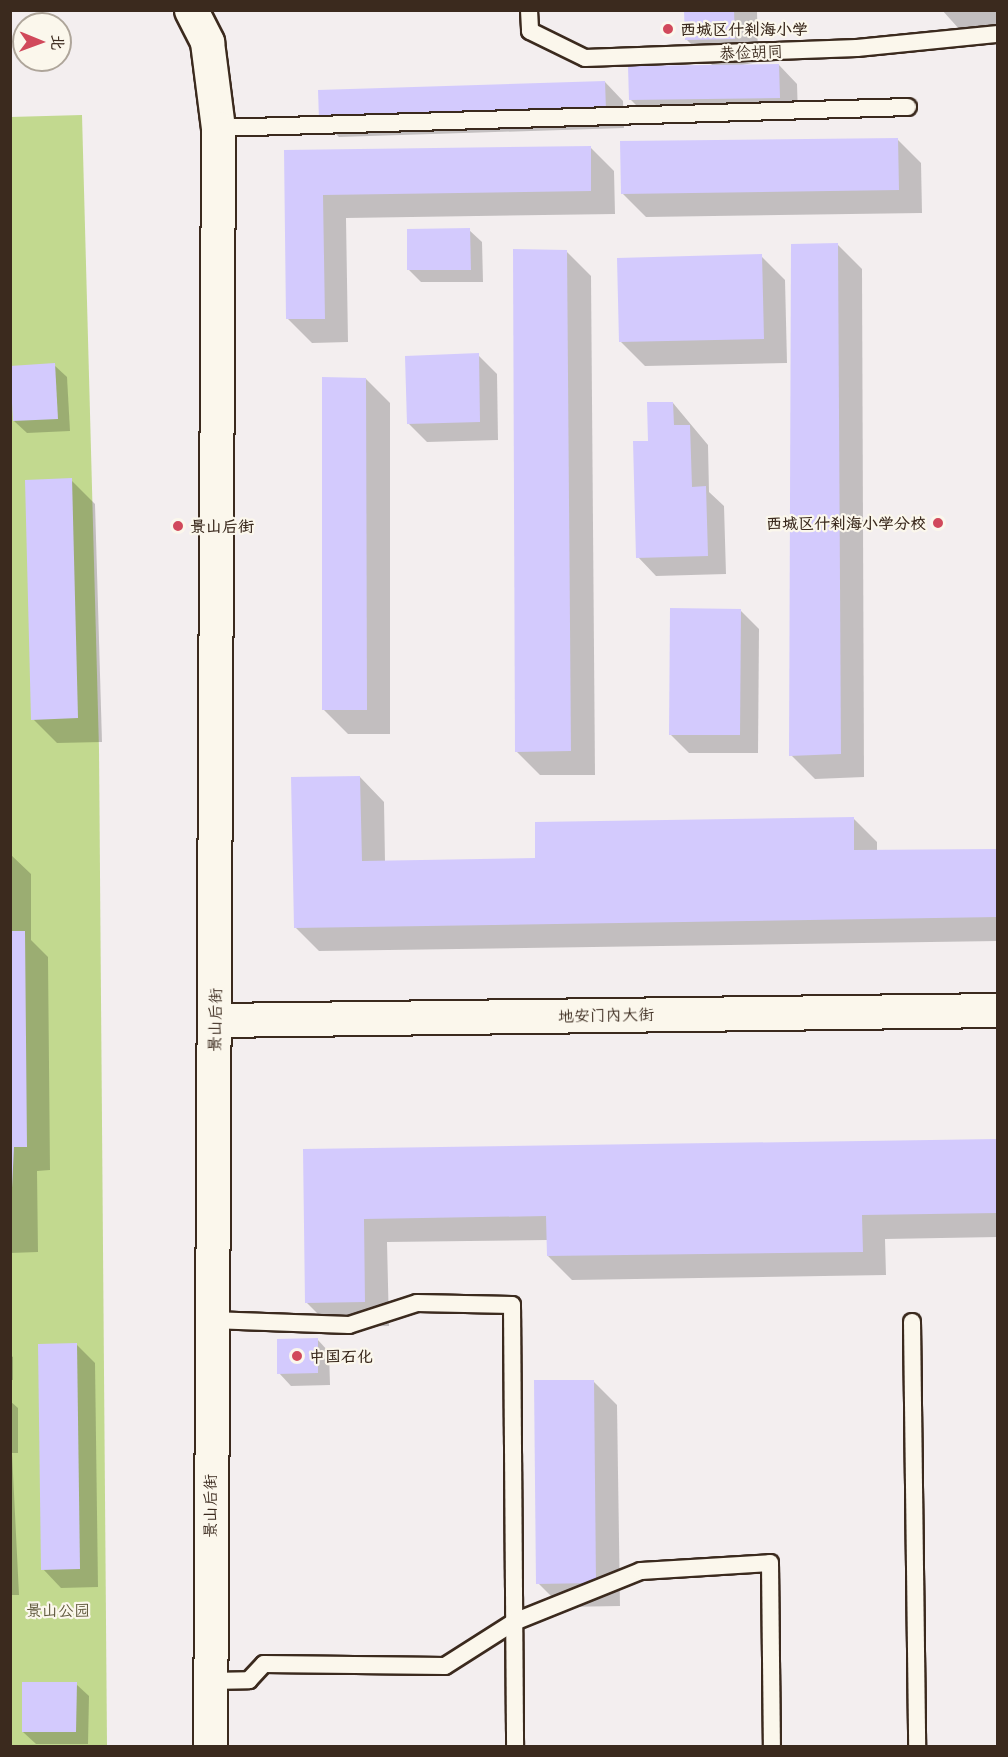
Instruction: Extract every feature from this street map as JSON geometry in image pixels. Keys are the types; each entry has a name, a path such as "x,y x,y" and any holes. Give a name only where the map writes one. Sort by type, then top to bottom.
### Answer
{"street":[{"name":"景山后街","path":"191,10 207,42 218,128 210,1746"},
{"name":"地安门内大街","path":"215,1020 998,1010"}],"lane":[{"name":"恭俭胡同","path":"529,10 530,31 585,57 857,48 998,34"},
{"path":"218,128 908,107"},
{"path":"211,1320 349,1324 417,1303 512,1305 515,1746"},
{"path":"912,1322 917,1746"},
{"path":"210,1682 245,1682 264,1664 445,1666 514,1622 641,1571 770,1563 772,1746"}],"green space":[{"name":"景山公园","path":"82,115 99,749 107,1746 11,1746 10,117"}],"building":[{"path":"684,10 734,10 735,39 685,40"},
{"path":"779,64 780,98 629,100 628,66"},
{"path":"605,81 606,110 319,119 318,90"},
{"path":"898,138 899,190 621,194 620,141"},
{"path":"591,146 591,191 323,195 325,319 286,319 284,150"},
{"path":"470,228 471,270 407,270 407,229"},
{"path":"838,243 841,754 789,756 791,244"},
{"path":"513,249 567,250 571,751 515,752"},
{"path":"762,254 764,339 619,342 617,258"},
{"path":"479,353 480,422 407,424 405,356"},
{"path":"55,363 58,419 13,421 10,366"},
{"path":"322,377 366,378 367,710 322,710"},
{"path":"647,402 673,402 674,425 690,425 692,487 706,486 708,556 636,558 633,441 648,441"},
{"path":"72,478 78,718 31,720 25,480"},
{"path":"670,608 741,609 740,735 669,735"},
{"path":"360,776 362,861 535,858 535,822 854,817 854,850 998,849 998,917 294,928 291,777"},
{"path":"10,931 25,931 27,1147 14,1147 10,1229"},
{"path":"998,1139 998,1213 862,1215 863,1252 547,1256 546,1216 364,1219 365,1302 305,1303 303,1149"},
{"name":"中国石化","path":"318,1338 318,1373 277,1374 277,1339"},
{"path":"77,1343 80,1569 41,1570 38,1344"},
{"path":"534,1380 594,1380 596,1583 536,1584"},
{"path":"22,1682 77,1682 76,1732 22,1732"}],"place":[{"name":"西城区什刹海小学","path":"668,29"},
{"name":"西城区什刹海小学分校","path":"938,523"},
{"name":"景山后街","path":"178,526"},
{"name":"中国石化","path":"297,1356"}]}
